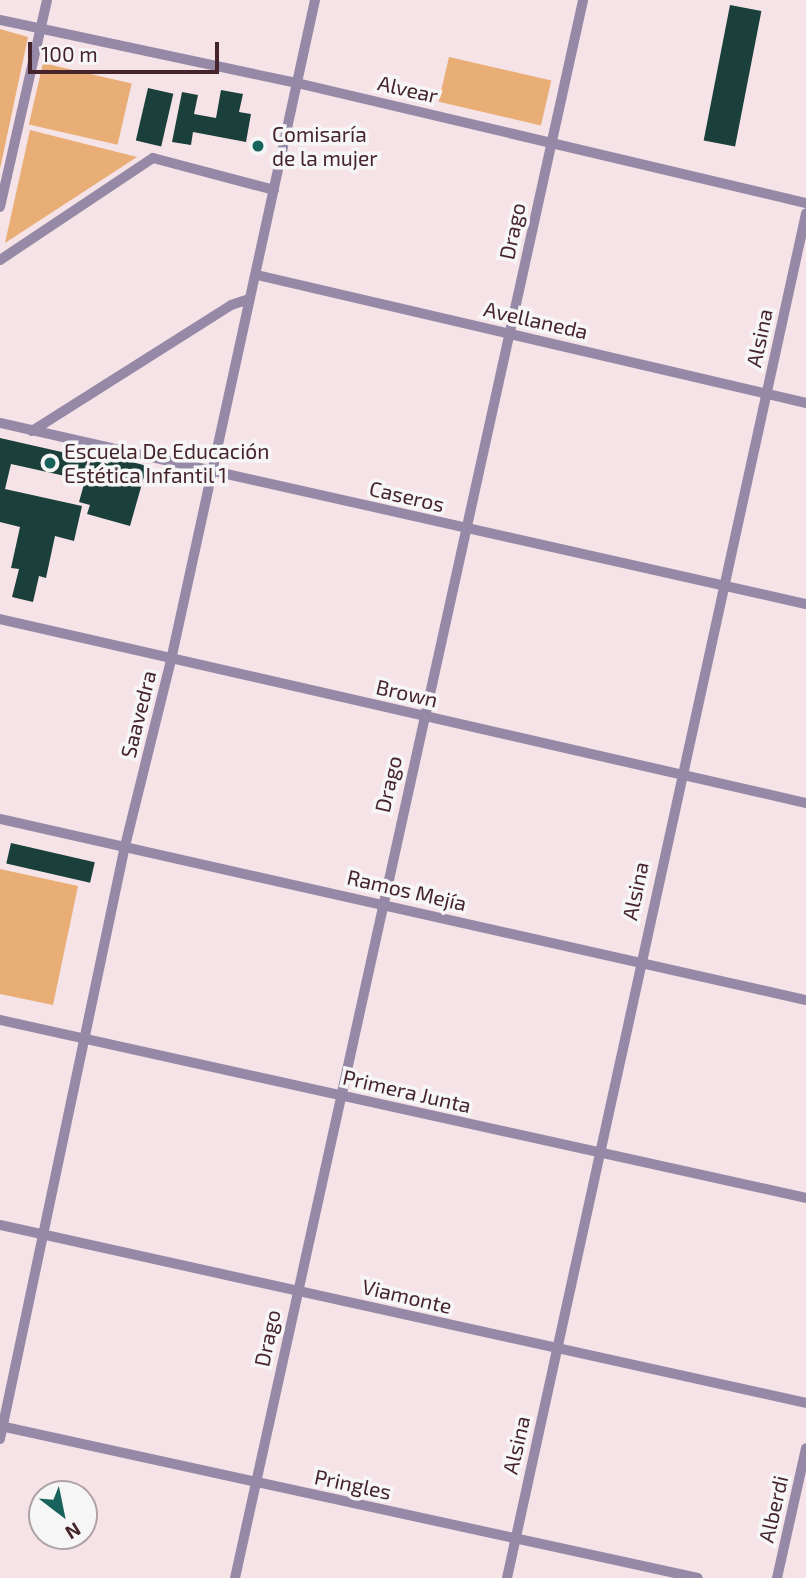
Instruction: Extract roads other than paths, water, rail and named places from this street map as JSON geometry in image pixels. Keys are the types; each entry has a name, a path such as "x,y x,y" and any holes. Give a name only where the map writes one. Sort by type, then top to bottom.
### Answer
{"street":[{"path":"0,207 47,0"},
{"name":"Saavedra","path":"0,1439 125,846 171,660 315,0"},
{"name":"Drago","path":"235,1578 463,528 511,334 550,141 583,0"},
{"name":"Alvear","path":"0,20 40,32 297,83 806,202"},
{"path":"0,260 153,158 274,190"},
{"name":"Alsina","path":"507,1578 680,775 725,587 806,213"},
{"name":"Avellaneda","path":"257,275 806,403"},
{"path":"32,431 231,305 249,299"},
{"name":"Caseros","path":"0,423 806,604"},
{"name":"Brown","path":"0,619 806,803"},
{"name":"Ramos Mejía","path":"0,818 806,1000"},
{"name":"Primera Junta","path":"0,1020 600,1155 806,1198"},
{"name":"Viamonte","path":"0,1225 806,1403"},
{"name":"Pringles","path":"1,1426 698,1578"},
{"name":"Alberdi","path":"777,1578 806,1448"}],"place":[{"name":"Comisaría de la mujer","path":"258,146"},
{"name":"Escuela De Educación Estética Infantil 1","path":"50,463"}]}
